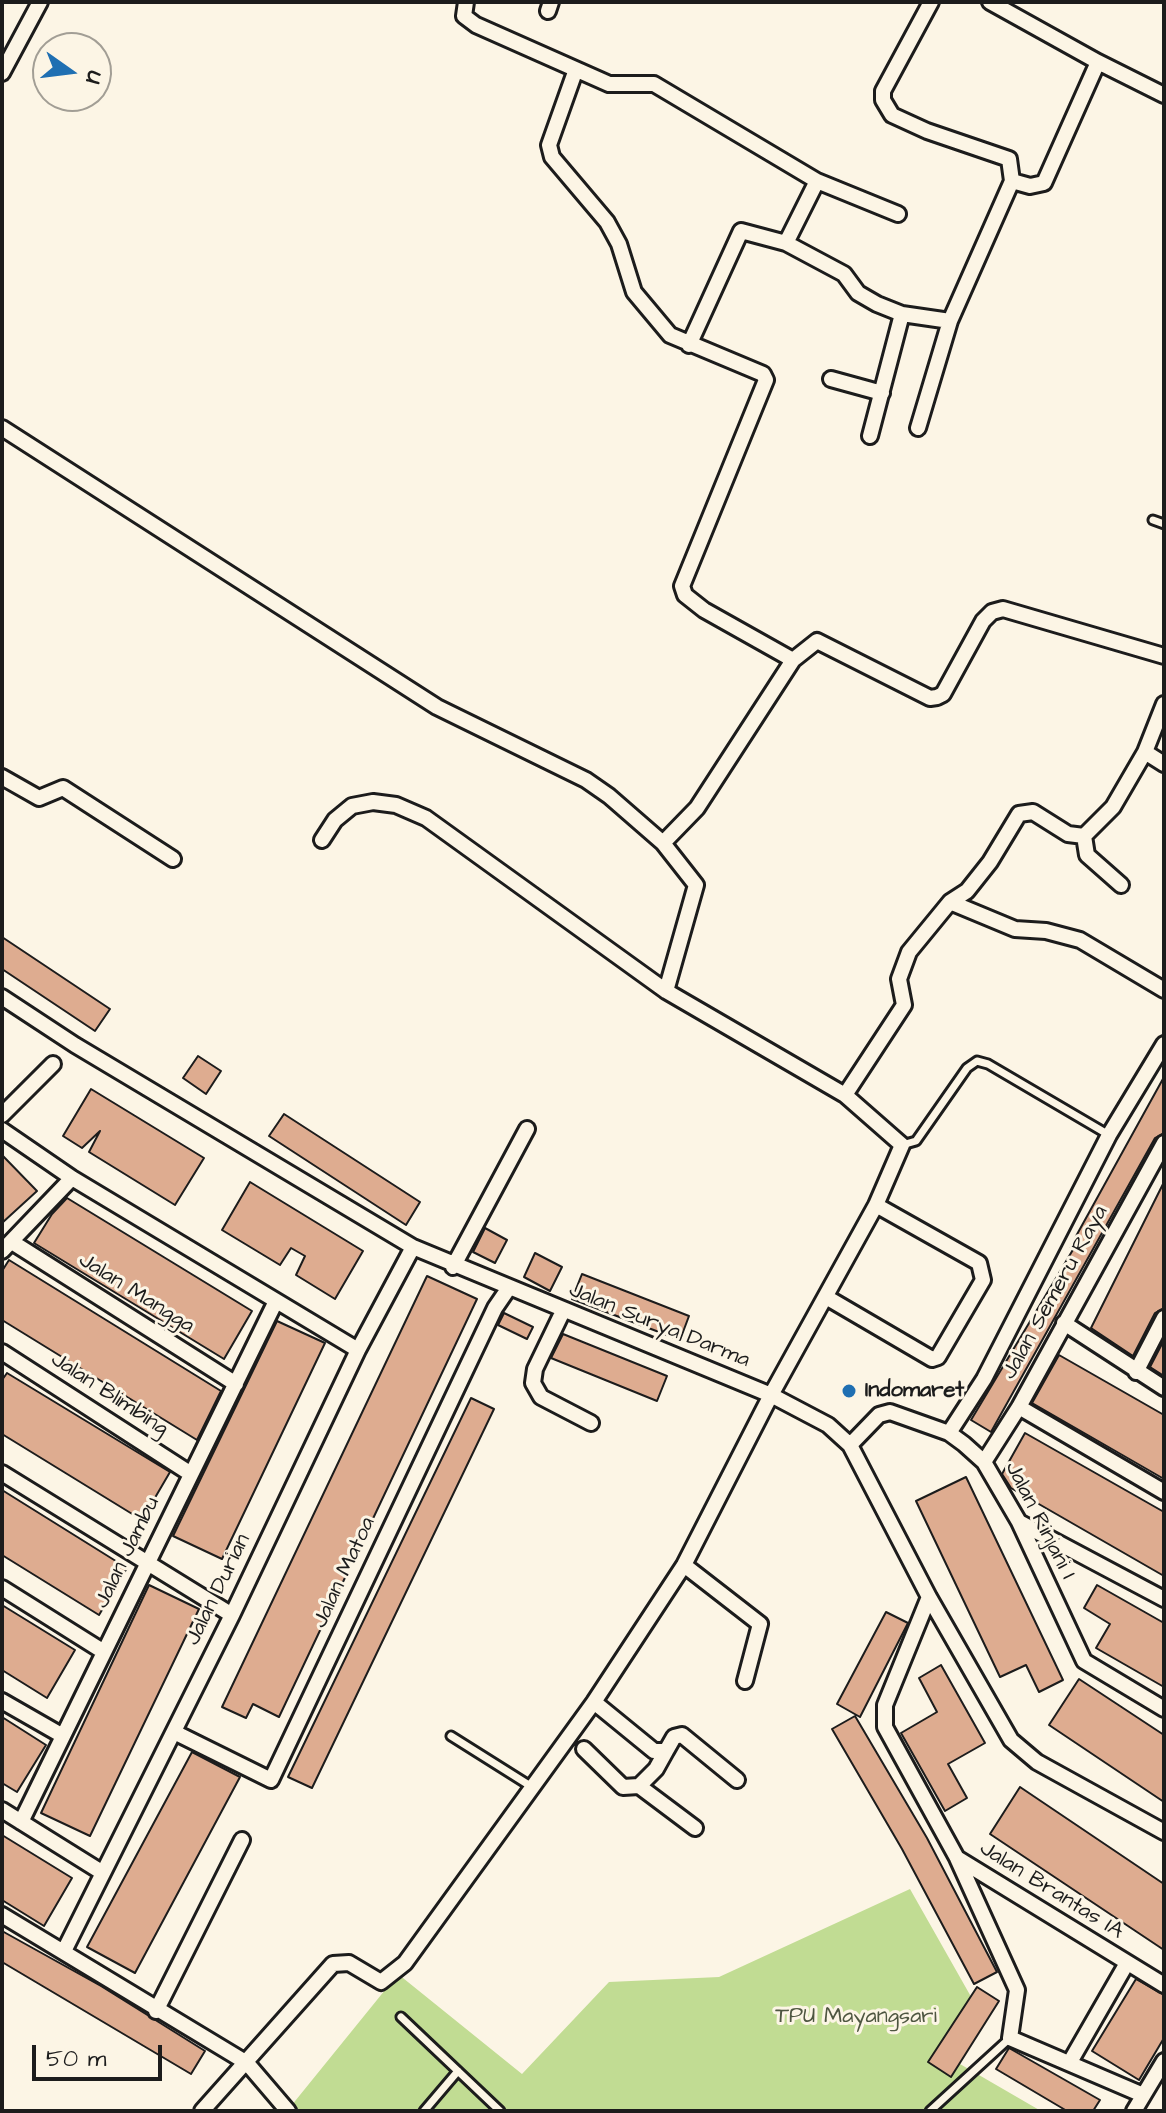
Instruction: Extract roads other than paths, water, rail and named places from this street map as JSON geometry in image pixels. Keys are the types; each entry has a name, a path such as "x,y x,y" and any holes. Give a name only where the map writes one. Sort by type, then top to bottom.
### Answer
{"street":[{"path":"2,73 40,2"},
{"path":"466,2 464,16 469,21 575,72 609,84 654,84 817,181 898,214"},
{"path":"918,428 950,321 1012,181 1009,159 927,131 892,115 883,100 883,91 931,2"},
{"path":"990,2 1164,95"},
{"path":"1012,181 1030,186 1044,183 1098,62"},
{"path":"575,72 549,145 552,157 607,222 619,244 634,292 670,335 763,374 766,380 682,586 685,595 704,610 793,660"},
{"path":"786,243 817,181"},
{"path":"689,345 741,231 786,243 844,274 858,293 902,314 950,321"},
{"path":"870,436 902,314"},
{"path":"831,379 882,393"},
{"path":"2,428 437,707 586,780 663,843 696,885 666,991"},
{"path":"663,843 697,808 793,660 817,641 930,698 943,694 983,621 992,612 1003,609 1164,656"},
{"path":"1084,836 1113,807 1145,752 1164,704"},
{"path":"1145,752 1164,764"},
{"path":"2,777 39,798 63,788 173,859"},
{"path":"202,2111 333,1964 349,1963 381,1982 405,1963 534,1788 684,1565 771,1395 876,1205 902,1145 845,1095 666,991 416,813 396,805 373,802 352,806 335,820 322,840"},
{"path":"845,1095 904,1005 899,979 909,952 950,902 967,891 990,862 1019,814 1033,812 1068,834 1084,836"},
{"path":"1084,836 1087,855 1121,885"},
{"path":"950,902 1015,929 1046,931 1080,940 1164,990"},
{"name":"Jalan Surya Darma","path":"2,997 75,1045 413,1247 453,1267 771,1395 820,1420 850,1445 929,1597 1011,1740 1021,1751 1164,1832"},
{"path":"949,1433 984,1379 1109,1135 1164,1044"},
{"path":"2,1115 53,1064"},
{"path":"453,1267 527,1129"},
{"path":"2,1130 72,1178 275,1303 358,1350"},
{"name":"Jalan Semeru Raya","path":"984,1462 1019,1407 1162,1150"},
{"path":"7,1246 72,1178"},
{"path":"826,1297 932,1359 938,1357 983,1280 979,1263 876,1205"},
{"name":"Jalan Mangga","path":"7,1246 236,1384"},
{"name":"Jalan Durian","path":"64,1951 232,1615 358,1350 413,1247"},
{"name":"Jalan Matoa","path":"174,1732 271,1780 495,1308 508,1289"},
{"name":"Jalan Jambu","path":"21,1822 275,1303"},
{"path":"563,1311 535,1369 533,1383 541,1397 591,1423"},
{"path":"1136,1372 1164,1318"},
{"path":"1064,1323 1164,1388"},
{"name":"Jalan Blimbing","path":"2,1352 191,1474"},
{"path":"1019,1407 1164,1492"},
{"name":"Jalan Rinjani I","path":"850,1445 879,1415 890,1412 949,1433 984,1462 1019,1522 1084,1661 1164,1709"},
{"path":"2,1473 232,1615"},
{"path":"1019,1522 1164,1599"},
{"path":"684,1565 760,1624 745,1681"},
{"path":"2,1588 104,1652"},
{"path":"929,1597 885,1705 885,1727 957,1858 1017,1990 1010,2038 1070,2062 1138,2106 1164,2061"},
{"path":"2,1701 63,1736"},
{"path":"594,1702 654,1751 666,1751"},
{"path":"639,1786 656,1769 674,1737 682,1735 737,1780"},
{"path":"584,1749 614,1782 623,1787 639,1786 695,1828"},
{"path":"2,1810 103,1873"},
{"path":"156,2011 242,1840"},
{"name":"Jalan Brantas IA","path":"957,1858 1164,1985"},
{"path":"2,1915 156,2011 247,2063 288,2111"},
{"path":"1070,2062 1127,1963"}],"lane":[{"path":"1153,520 1164,524"},
{"path":"902,1145 916,1141 967,1068 977,1061 988,1064 1109,1135"},
{"path":"451,1736 534,1788"},
{"path":"401,2017 500,2111"},
{"path":"930,2111 1010,2038"},
{"path":"424,2111 458,2071"}],"place":[{"name":"Indomaret","path":"849,1391"}],"park label":[{"name":"TPU Mayangsari","path":"856,2017"}]}
